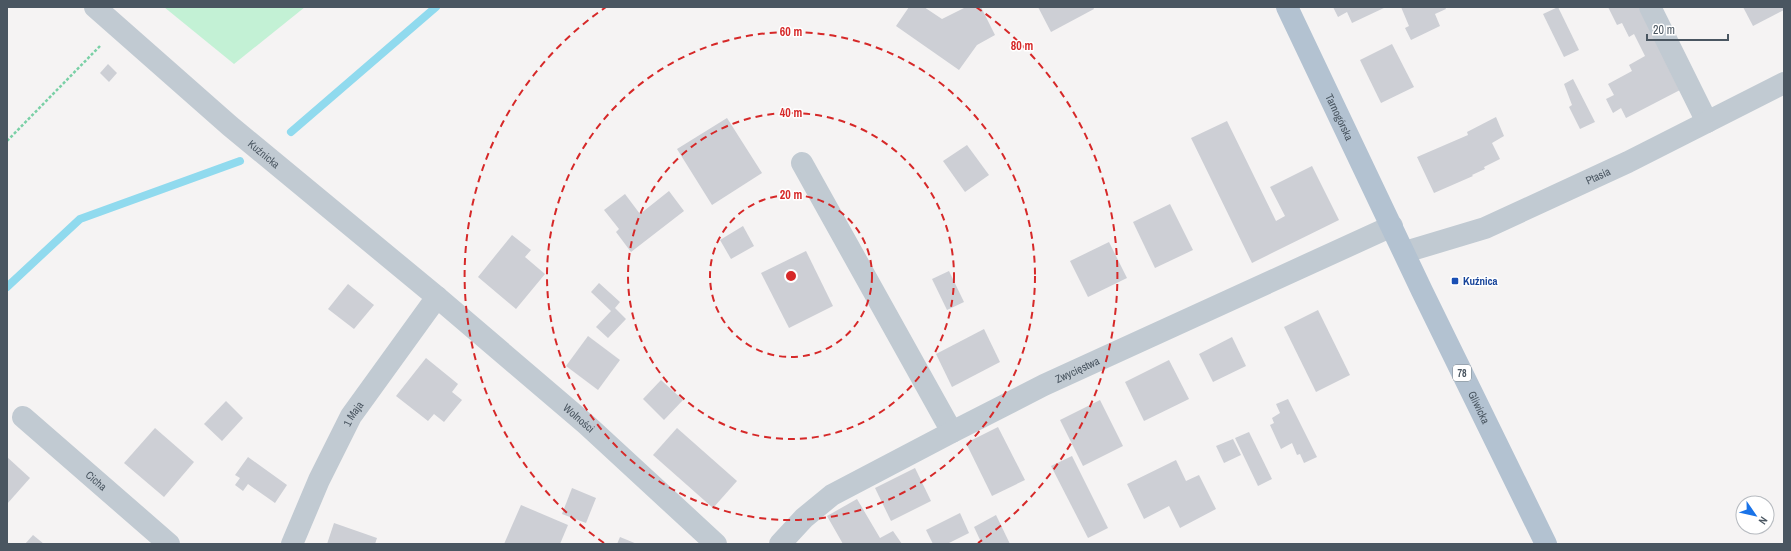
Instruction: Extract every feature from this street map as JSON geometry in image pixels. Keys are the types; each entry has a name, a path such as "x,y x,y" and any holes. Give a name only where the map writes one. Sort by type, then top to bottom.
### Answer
{"main road":[{"name":"Tarnogórska","path":"1287,7 1392,226"},
{"name":"Gliwicka","path":"1392,226 1546,544"}],"street":[{"name":"Kuźnicka","path":"95,7 230,126 437,297"},
{"path":"1650,7 1707,122"},
{"name":"Ptasia","path":"1405,252 1486,228 1628,162 1784,83"},
{"path":"802,164 952,432"},
{"name":"Zwycięstwa","path":"780,544 804,518 832,495 952,432 1044,385 1392,226"},
{"name":"1 Maja","path":"292,544 319,480 351,416 437,297"},
{"name":"Wolności","path":"437,297 587,424 716,544"},
{"name":"Cicha","path":"23,417 169,544"}],"path":[{"path":"7,141 118,27"}],"green space":[{"path":"164,7 305,7 234,64"}],"building":[{"path":"909,7 924,7 942,19 966,7 981,7 995,35 977,45 959,70 896,26"},
{"path":"1038,7 1093,7 1094,9 1051,32"},
{"path":"1333,7 1386,7 1352,23 1347,12 1338,17"},
{"path":"1401,7 1445,7 1446,9 1435,14 1440,26 1411,40 1405,28 1409,26"},
{"path":"1558,7 1579,50 1564,57 1543,14"},
{"path":"1608,7 1639,7 1680,90 1626,118 1621,108 1613,113 1606,99 1614,95 1608,84 1632,71 1629,65 1645,56 1634,34 1629,37 1622,23 1617,25"},
{"path":"1743,7 1784,7 1784,10 1753,26"},
{"path":"1392,44 1414,87 1381,103 1360,60"},
{"path":"108,64 117,73 109,82 100,73"},
{"path":"1573,79 1595,122 1580,129 1569,107 1572,105 1564,84"},
{"path":"1496,117 1504,136 1492,143 1500,159 1484,167 1485,169 1472,175 1473,176 1434,193 1417,157 1468,135 1467,132"},
{"path":"727,118 762,173 712,205 677,149"},
{"path":"1227,121 1276,221 1285,216 1270,187 1312,166 1339,220 1252,263 1191,138"},
{"path":"967,145 989,175 965,192 943,161"},
{"path":"669,191 684,211 631,252 616,232 619,229 604,210 625,194 640,214"},
{"path":"1170,204 1193,250 1155,268 1133,222"},
{"path":"743,226 754,246 731,259 720,240"},
{"path":"512,235 531,250 525,257 545,274 516,309 478,277"},
{"path":"1109,242 1127,278 1088,297 1070,261"},
{"path":"806,251 833,306 789,328 761,273"},
{"path":"949,271 964,302 947,310 932,279"},
{"path":"599,283 620,302 615,308 626,319 608,338 596,327 611,311 591,292"},
{"path":"348,284 374,305 354,329 328,309"},
{"path":"1318,310 1350,375 1316,392 1284,327"},
{"path":"984,329 1000,362 952,387 936,354"},
{"path":"588,336 620,360 598,390 566,366"},
{"path":"1232,337 1246,366 1213,382 1199,354"},
{"path":"426,358 458,384 452,392 462,400 444,422 434,414 428,421 396,396"},
{"path":"1169,360 1189,399 1144,421 1125,382"},
{"path":"661,380 683,400 664,420 643,399"},
{"path":"1288,399 1317,457 1304,463 1300,454 1297,455 1292,443 1281,449 1270,425 1274,423 1272,418 1280,413 1276,404"},
{"path":"1100,400 1123,446 1083,466 1060,420"},
{"path":"226,401 243,418 222,441 204,424"},
{"path":"998,427 1025,480 992,496 966,443"},
{"path":"155,428 194,462 164,497 124,463"},
{"path":"677,428 737,481 713,508 653,455"},
{"path":"1249,432 1272,479 1258,486 1235,438"},
{"path":"1233,439 1241,455 1224,463 1216,446"},
{"path":"1072,456 1108,528 1088,538 1051,466"},
{"path":"7,457 30,478 7,504"},
{"path":"248,457 287,485 275,503 248,484 243,491 235,485 240,478 235,475"},
{"path":"1176,460 1186,481 1199,475 1216,509 1180,528 1169,506 1144,519 1127,484"},
{"path":"915,468 931,501 891,521 875,488"},
{"path":"572,488 596,498 586,523 562,514"},
{"path":"857,499 880,538 893,531 902,544 843,544 827,516"},
{"path":"521,505 568,525 560,544 504,544"},
{"path":"960,513 969,533 947,544 933,544 926,530"},
{"path":"996,515 1010,544 982,544 974,527"},
{"path":"334,523 377,538 375,544 327,544"},
{"path":"33,535 44,544 25,544"},
{"path":"620,537 637,544 617,544"}],"waterway":[{"path":"291,132 436,7"},
{"path":"7,287 80,219 240,161"}],"place":[{"name":"Kuźnica","path":"1455,281"}]}
